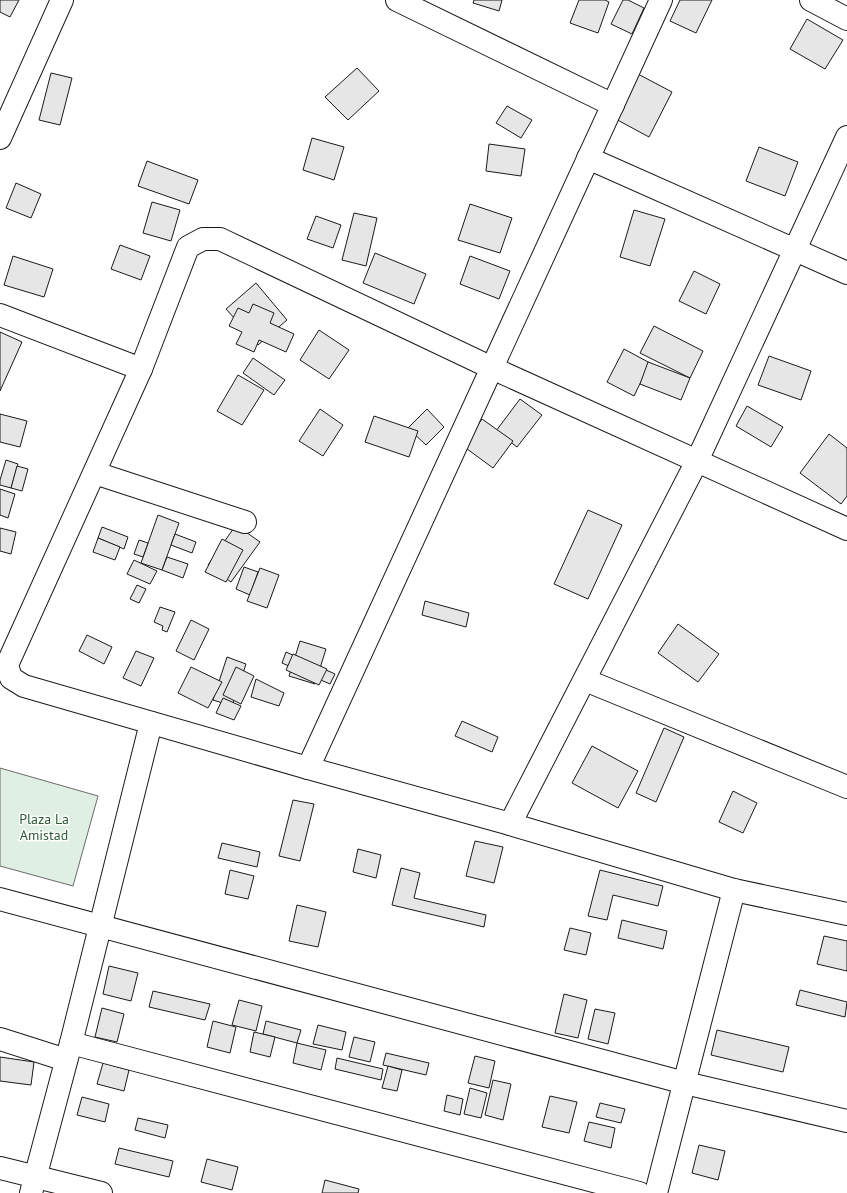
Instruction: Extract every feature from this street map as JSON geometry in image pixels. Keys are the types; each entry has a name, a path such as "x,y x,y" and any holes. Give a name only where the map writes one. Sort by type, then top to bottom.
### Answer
{"street":[{"path":"0,138 62,0"},
{"path":"398,0 613,105"},
{"path":"308,768 661,0"},
{"path":"810,0 847,19"},
{"path":"510,824 697,461 847,137"},
{"path":"588,158 847,273"},
{"path":"847,529 492,368 220,239 203,239 188,247 141,369 7,664 11,678 24,686 308,768 510,824 734,890 847,914"},
{"path":"0,315 141,369"},
{"path":"95,473 244,522"},
{"path":"585,680 847,787"},
{"path":"34,1185 69,1052 151,722"},
{"path":"656,1193 734,890"},
{"path":"0,899 685,1083 847,1121"},
{"path":"0,1039 69,1052 640,1193"},
{"path":"0,1168 34,1185 102,1193"}],"green space":[{"name":"Plaza La Amistad","path":"0,768 98,796 73,886 0,866"}],"building":[{"path":"0,0 19,0 10,17 0,12"},
{"path":"474,0 502,0 499,11 473,3"},
{"path":"579,0 605,0 609,2 598,33 570,23"},
{"path":"623,0 628,0 644,8 632,34 611,24"},
{"path":"680,0 712,0 696,33 670,21"},
{"path":"807,19 843,40 825,69 790,49"},
{"path":"357,68 379,91 348,120 325,97"},
{"path":"51,73 72,78 60,125 39,120"},
{"path":"636,73 672,92 649,137 612,117"},
{"path":"507,106 532,120 521,138 496,123"},
{"path":"312,138 344,147 334,180 303,170"},
{"path":"489,144 525,149 521,176 486,171"},
{"path":"759,147 798,162 785,196 746,181"},
{"path":"147,161 198,180 189,204 138,186"},
{"path":"16,183 41,194 31,218 6,208"},
{"path":"152,202 180,210 171,241 143,233"},
{"path":"470,204 512,218 500,253 458,240"},
{"path":"634,210 665,219 650,266 620,257"},
{"path":"354,213 377,218 366,266 342,260"},
{"path":"316,216 341,225 333,248 307,239"},
{"path":"120,245 150,256 141,280 111,269"},
{"path":"375,253 426,274 414,304 363,283"},
{"path":"13,256 53,269 44,297 4,285"},
{"path":"470,256 510,271 499,299 460,284"},
{"path":"694,271 720,284 706,314 679,301"},
{"path":"256,283 287,320 258,345 226,309"},
{"path":"253,304 274,313 270,323 294,334 286,352 259,340 254,352 236,344 242,332 229,326 238,308 249,313"},
{"path":"654,326 703,351 690,378 640,353"},
{"path":"319,330 349,350 329,379 300,360"},
{"path":"0,332 22,342 0,391"},
{"path":"624,349 650,363 634,396 607,382"},
{"path":"769,356 811,371 801,400 758,385"},
{"path":"253,358 285,380 274,395 243,373"},
{"path":"648,362 690,378 681,400 640,384"},
{"path":"238,375 264,390 242,425 217,411"},
{"path":"520,399 542,415 517,447 496,431"},
{"path":"747,406 783,427 771,447 736,426"},
{"path":"320,409 343,425 323,456 299,441"},
{"path":"427,409 444,427 426,445 408,428"},
{"path":"0,414 27,421 20,447 0,442"},
{"path":"374,416 418,431 409,457 365,442"},
{"path":"482,419 513,441 493,468 463,446"},
{"path":"829,434 847,448 847,496 841,504 800,473"},
{"path":"6,460 18,464 11,488 0,485"},
{"path":"17,466 28,469 22,491 11,488"},
{"path":"0,489 15,494 8,518 0,515"},
{"path":"588,510 622,525 588,599 554,584"},
{"path":"158,515 179,523 162,570 141,563"},
{"path":"236,525 260,542 231,582 208,565"},
{"path":"102,527 128,537 124,549 98,538"},
{"path":"0,528 16,532 11,554 0,551"},
{"path":"175,534 196,542 192,553 171,545"},
{"path":"98,538 120,547 115,560 93,552"},
{"path":"222,539 243,550 226,582 205,572"},
{"path":"139,540 148,543 143,557 134,554"},
{"path":"167,557 188,564 183,578 162,570"},
{"path":"134,560 157,571 150,584 127,574"},
{"path":"244,567 258,572 250,595 236,589"},
{"path":"260,568 279,575 267,608 247,601"},
{"path":"137,585 146,589 139,603 130,599"},
{"path":"425,601 469,613 466,627 422,615"},
{"path":"160,607 175,612 167,632 162,630 163,626 154,622"},
{"path":"191,620 209,629 194,660 176,651"},
{"path":"678,624 719,654 698,682 658,653"},
{"path":"87,635 112,647 104,664 79,651"},
{"path":"300,641 326,649 315,684 289,676"},
{"path":"136,651 154,658 141,686 123,678"},
{"path":"286,652 335,674 330,684 282,663"},
{"path":"293,654 327,669 319,685 286,670"},
{"path":"227,657 246,664 232,706 213,700"},
{"path":"191,667 222,682 208,708 178,693"},
{"path":"236,667 254,676 241,704 223,695"},
{"path":"256,679 284,693 279,706 251,697"},
{"path":"223,698 241,706 234,720 216,713"},
{"path":"462,721 498,737 492,752 455,736"},
{"path":"664,728 684,737 656,802 636,793"},
{"path":"592,746 638,771 618,808 572,783"},
{"path":"733,791 757,803 743,833 719,822"},
{"path":"293,800 314,804 300,861 279,856"},
{"path":"475,841 503,847 494,883 466,876"},
{"path":"222,843 260,852 257,867 218,858"},
{"path":"358,849 381,855 376,878 353,872"},
{"path":"401,868 420,873 414,898 486,915 484,927 392,905"},
{"path":"230,870 254,876 248,899 225,894"},
{"path":"600,870 663,886 658,906 613,895 607,920 588,916"},
{"path":"297,905 326,912 318,947 289,941"},
{"path":"622,920 667,931 663,949 618,938"},
{"path":"570,928 591,933 586,955 564,950"},
{"path":"824,936 847,941 847,971 817,964"},
{"path":"109,966 138,973 131,1001 103,994"},
{"path":"800,990 847,1002 845,1017 796,1005"},
{"path":"153,991 210,1004 205,1020 149,1007"},
{"path":"564,994 587,1000 578,1038 555,1033"},
{"path":"239,1000 262,1006 256,1031 232,1025"},
{"path":"102,1008 124,1014 117,1042 95,1037"},
{"path":"595,1009 615,1013 608,1044 588,1039"},
{"path":"213,1021 236,1027 230,1053 207,1047"},
{"path":"266,1021 301,1030 297,1043 263,1034"},
{"path":"318,1025 346,1032 342,1050 313,1044"},
{"path":"717,1030 789,1047 783,1072 711,1055"},
{"path":"254,1032 275,1037 270,1057 250,1052"},
{"path":"354,1037 375,1042 370,1062 349,1057"},
{"path":"297,1043 326,1050 321,1070 293,1063"},
{"path":"386,1053 429,1063 426,1075 383,1065"},
{"path":"475,1056 495,1061 489,1088 468,1083"},
{"path":"0,1057 34,1062 31,1085 0,1081"},
{"path":"337,1058 383,1069 381,1080 335,1069"},
{"path":"103,1063 129,1070 124,1091 97,1084"},
{"path":"388,1066 402,1070 397,1091 382,1088"},
{"path":"493,1080 511,1084 503,1120 485,1115"},
{"path":"470,1088 487,1093 481,1118 464,1114"},
{"path":"447,1095 463,1099 460,1115 444,1111"},
{"path":"550,1096 577,1102 569,1133 542,1127"},
{"path":"82,1097 109,1104 105,1122 77,1115"},
{"path":"600,1103 625,1109 621,1123 596,1117"},
{"path":"138,1118 168,1125 165,1138 135,1130"},
{"path":"589,1122 615,1128 611,1148 584,1141"},
{"path":"699,1145 725,1151 718,1180 692,1173"},
{"path":"119,1148 173,1161 169,1177 115,1164"},
{"path":"207,1159 238,1167 232,1190 201,1182"},
{"path":"325,1180 359,1189 358,1193 322,1193"}]}
